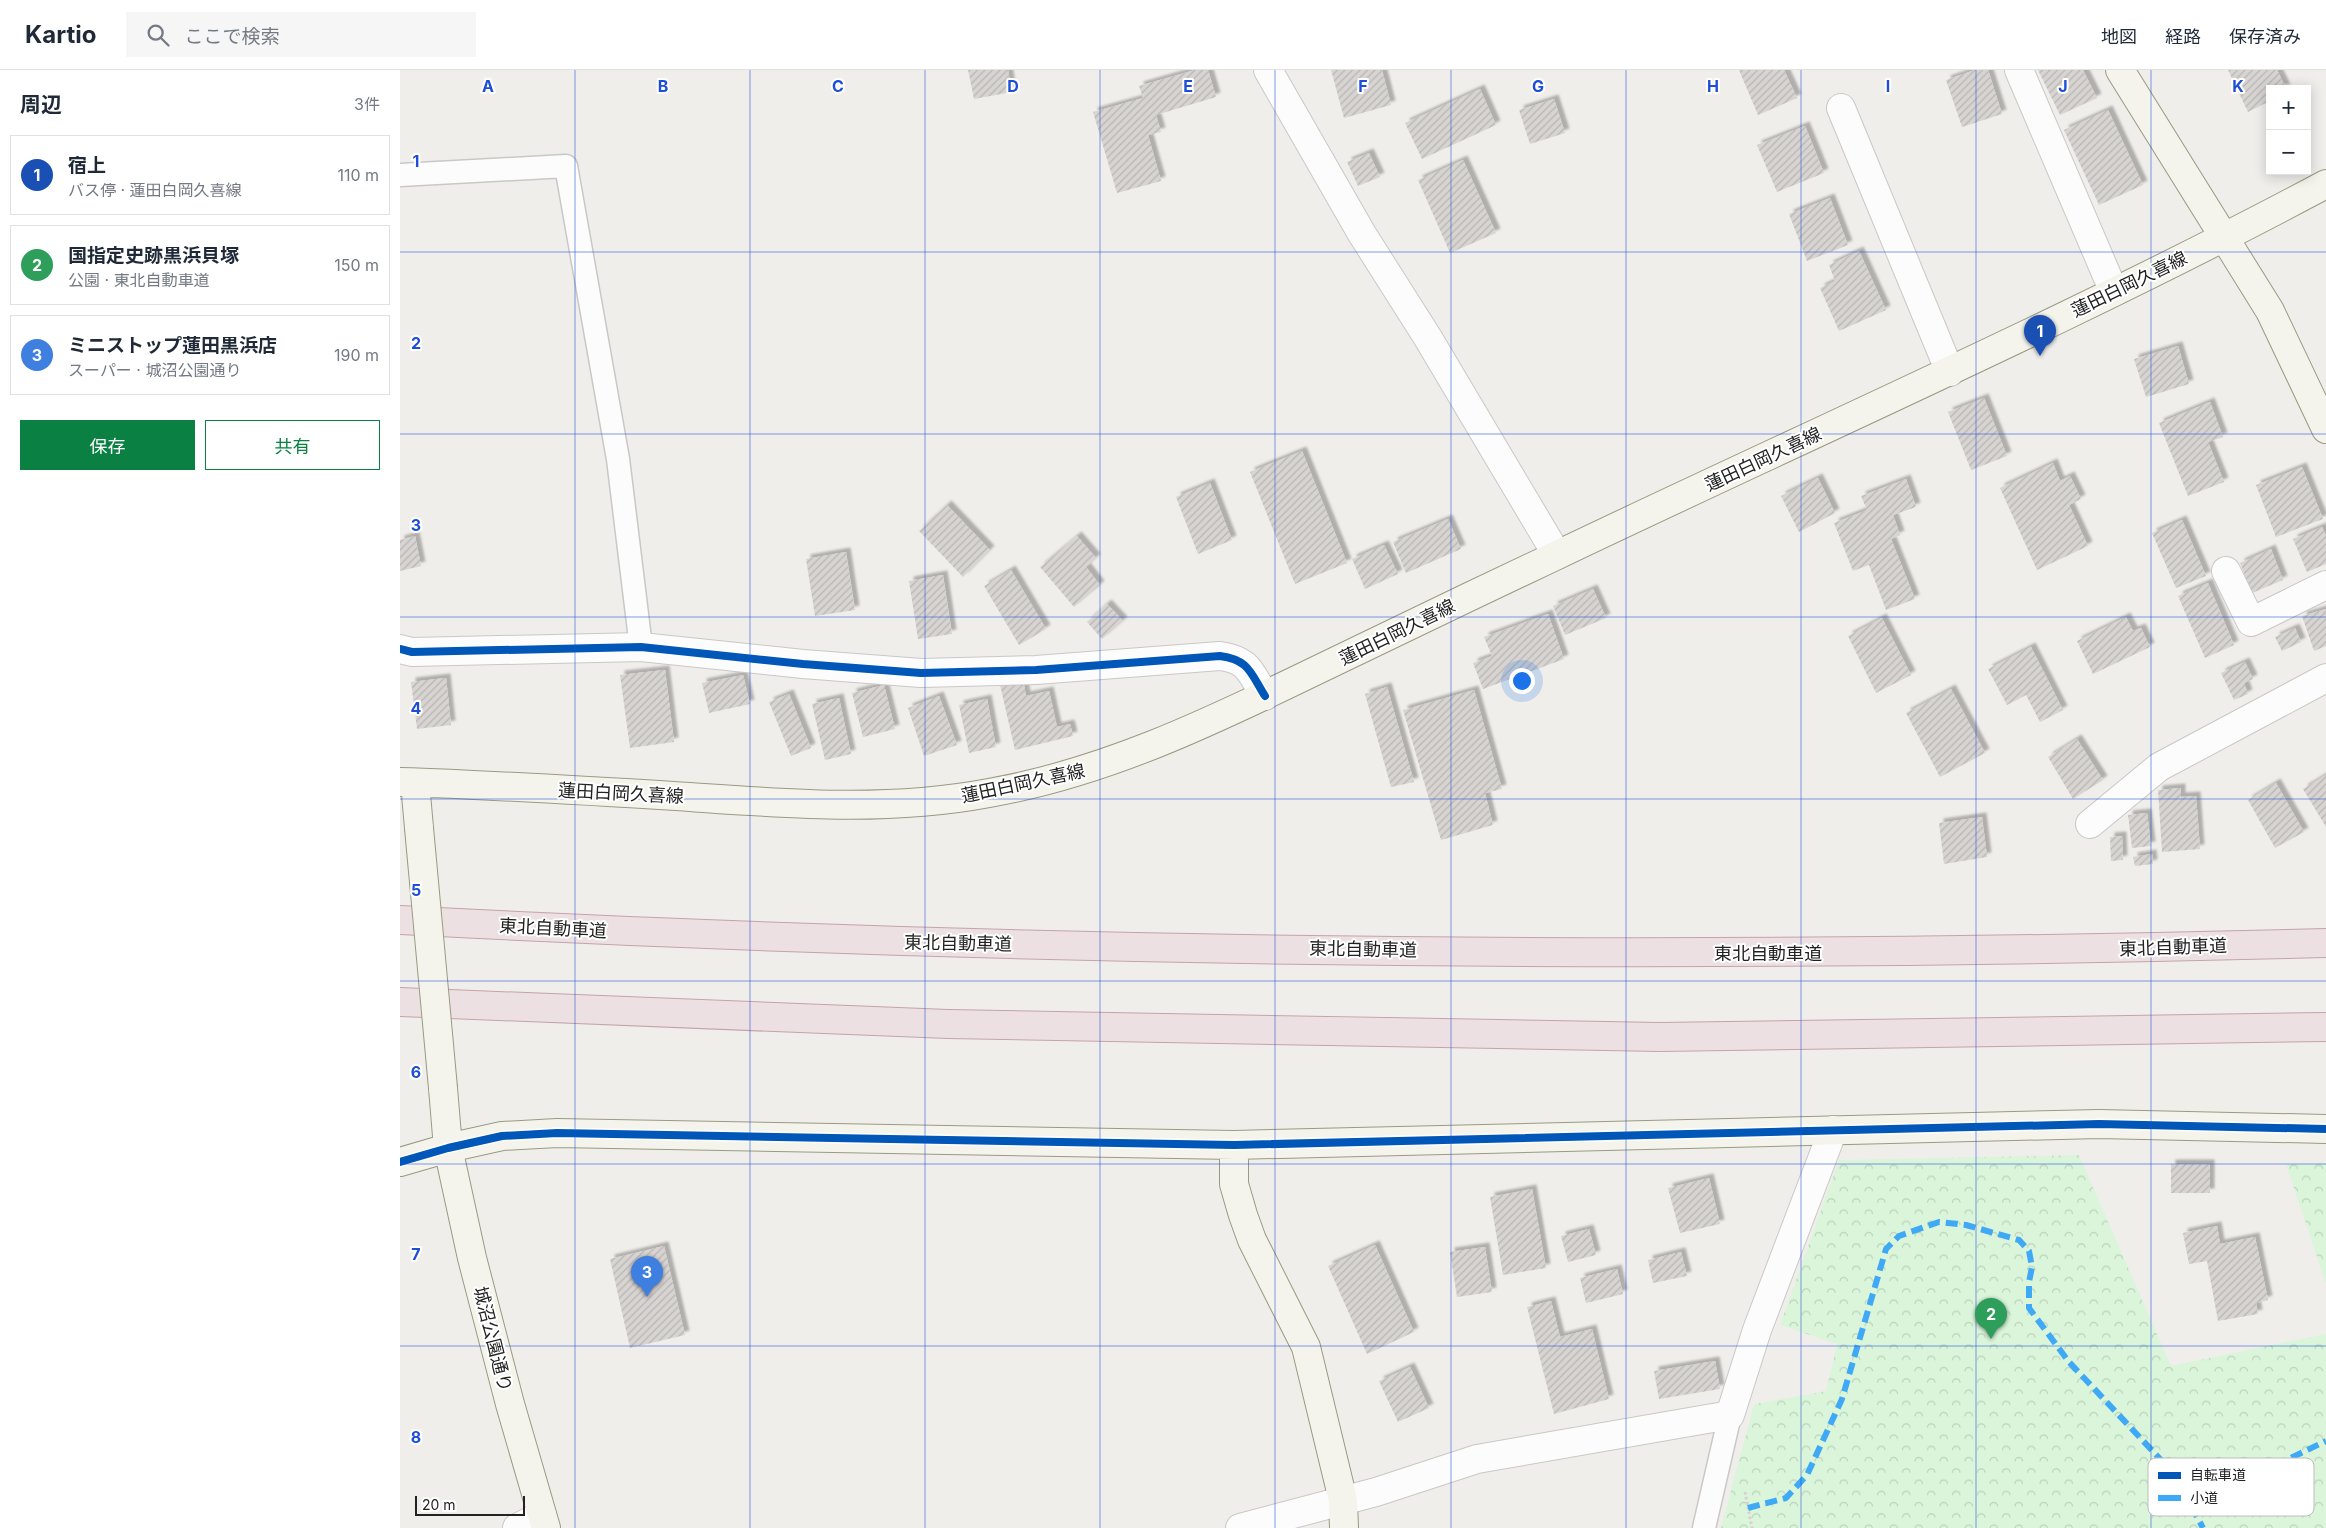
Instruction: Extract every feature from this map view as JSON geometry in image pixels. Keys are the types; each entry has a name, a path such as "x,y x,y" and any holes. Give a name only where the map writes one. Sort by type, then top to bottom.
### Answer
{"highway":[{"name":"東北自動車道","path":"400,920 665,934 843,940 1409,950 1734,953 2084,950 2326,943"},
{"path":"400,1002 948,1024 1660,1037 2326,1027"}],"street":[{"path":"1268,70 1362,234 1428,338 1557,555"},
{"path":"2018,70 2114,292"},
{"path":"2120,70 2223,239 2270,311 2326,429"},
{"path":"1841,108 1950,372"},
{"name":"蓮田白岡久喜線","path":"407,782 819,806 876,806 989,793 1087,769 1186,733 1265,696 1557,555 1950,372 2223,239 2326,184"},
{"path":"2226,571 2251,622 2326,585"},
{"path":"400,649 412,652 640,647 921,674 1036,670 1220,656 1237,658 1248,669 1265,696"},
{"path":"2090,824 2159,767 2326,678"},
{"name":"城沼公園通り","path":"407,782 419,828 448,1148 472,1258 510,1404 544,1521"},
{"path":"400,1162 448,1148 502,1136 557,1133 1234,1145 2099,1124 2326,1129"},
{"path":"1240,1528 1376,1492 1477,1459 1730,1415 1763,1312 1833,1130"},
{"path":"1234,1145 1234,1184 1243,1216 1252,1240 1306,1347 1343,1500 1344,1528"},
{"path":"517,1528 544,1521"}],"lane":[{"path":"400,175 566,166 618,458 640,647"},
{"path":"1704,1528 1730,1415"}],"green space":[{"path":"2079,1155 2171,1366 2326,1334 2326,1528 1721,1528 1754,1404 1826,1391 1837,1344 1780,1325 1839,1160"},
{"path":"2326,1163 2326,1284 2286,1164"}],"building":[{"path":"968,70 1008,70 1012,92 974,99"},
{"path":"1195,70 1208,70 1216,97 1156,115 1161,132 1148,135 1161,181 1117,193 1093,112 1143,98 1139,86"},
{"path":"1331,70 1382,70 1391,105 1344,118"},
{"path":"1739,70 1784,70 1797,98 1758,115"},
{"path":"1975,70 1988,70 2002,114 1962,127 1946,80"},
{"path":"2038,70 2083,70 2097,98 2060,115"},
{"path":"2228,70 2277,70 2284,85 2266,85 2266,103 2248,112"},
{"path":"1480,89 1496,125 1422,159 1405,123"},
{"path":"1554,99 1565,133 1530,144 1519,110"},
{"path":"2108,110 2143,185 2099,205 2064,130"},
{"path":"1805,126 1824,173 1777,192 1757,145"},
{"path":"1369,153 1380,177 1358,186 1347,162"},
{"path":"1463,160 1496,233 1450,253 1418,180"},
{"path":"1830,198 1848,245 1807,261 1789,214"},
{"path":"1859,251 1886,310 1839,331 1820,288 1835,281 1829,265"},
{"path":"2178,346 2189,384 2146,397 2134,359"},
{"path":"1984,398 2007,456 1971,470 1948,412"},
{"path":"2210,402 2223,437 2208,442 2224,482 2188,496 2159,423"},
{"path":"1302,451 1347,563 1295,584 1250,472"},
{"path":"2053,463 2060,481 2070,476 2081,499 2069,505 2088,546 2037,570 2000,488"},
{"path":"2302,467 2323,519 2276,537 2256,485"},
{"path":"1818,478 1835,513 1799,532 1781,496"},
{"path":"1906,479 1916,507 1893,515 1900,535 1891,539 1915,599 1886,610 1869,565 1853,571 1834,523 1867,510 1861,496"},
{"path":"1210,483 1232,540 1198,554 1176,497"},
{"path":"947,505 990,550 963,577 919,531"},
{"path":"1448,519 1461,549 1406,573 1393,542"},
{"path":"2182,520 2206,576 2176,588 2152,533"},
{"path":"2322,527 2326,536 2326,564 2307,572 2293,539"},
{"path":"415,536 421,566 400,571 400,540"},
{"path":"1077,536 1096,558 1086,567 1100,585 1074,607 1040,567"},
{"path":"1384,545 1398,574 1365,589 1352,559"},
{"path":"2271,549 2283,580 2252,593 2240,563"},
{"path":"846,552 855,610 815,616 806,559"},
{"path":"1011,570 1046,629 1019,645 984,586"},
{"path":"943,575 952,634 918,639 909,581"},
{"path":"2208,583 2234,645 2205,658 2178,596"},
{"path":"1593,589 1606,618 1565,635 1553,606"},
{"path":"1107,604 1123,621 1102,639 1087,622"},
{"path":"2326,609 2326,646 2314,651 2302,616"},
{"path":"1548,614 1564,659 1483,689 1473,663 1492,656 1484,637"},
{"path":"2126,617 2133,631 2141,628 2150,647 2093,674 2077,641"},
{"path":"1882,618 1911,675 1876,693 1848,636"},
{"path":"2295,628 2301,642 2282,651 2275,637"},
{"path":"2031,647 2063,710 2040,722 2026,695 2007,705 1988,669"},
{"path":"2245,662 2253,679 2244,683 2248,694 2234,700 2221,673"},
{"path":"665,670 674,742 630,748 620,675"},
{"path":"743,675 750,704 709,713 702,683"},
{"path":"446,678 451,725 417,729 411,682"},
{"path":"1023,680 1026,696 1049,691 1057,727 1070,724 1073,736 1015,750 1000,685"},
{"path":"884,685 895,729 863,737 852,693"},
{"path":"1387,687 1414,782 1391,787 1365,694"},
{"path":"1951,689 1985,753 1940,777 1906,713"},
{"path":"1474,690 1502,789 1485,793 1493,825 1441,840 1403,710"},
{"path":"789,694 811,748 791,756 769,702"},
{"path":"939,696 957,745 924,756 908,708"},
{"path":"839,698 851,754 825,760 812,704"},
{"path":"987,699 996,747 969,753 959,705"},
{"path":"2077,739 2103,780 2073,799 2048,757"},
{"path":"2326,775 2326,827 2303,789"},
{"path":"2276,783 2304,832 2275,848 2248,800"},
{"path":"2181,788 2181,797 2196,796 2200,849 2162,852 2158,790"},
{"path":"2147,813 2151,846 2132,848 2128,815"},
{"path":"1982,817 1987,857 1944,864 1939,823"},
{"path":"2122,836 2123,860 2111,861 2110,837"},
{"path":"2152,854 2153,864 2135,866 2133,857"},
{"path":"2171,1164 2210,1164 2210,1193 2171,1193"},
{"path":"1709,1178 1720,1224 1680,1233 1668,1188"},
{"path":"1532,1189 1546,1268 1503,1275 1490,1197"},
{"path":"2217,1226 2220,1244 2255,1237 2268,1300 2256,1303 2258,1314 2218,1321 2207,1261 2189,1264 2183,1233"},
{"path":"1589,1229 1596,1255 1568,1262 1561,1236"},
{"path":"1375,1245 1414,1332 1367,1354 1328,1266"},
{"path":"664,1246 685,1335 630,1348 610,1259"},
{"path":"1485,1247 1492,1292 1457,1297 1450,1252"},
{"path":"1681,1252 1687,1276 1653,1283 1648,1260"},
{"path":"1617,1269 1623,1294 1586,1303 1580,1278"},
{"path":"1551,1301 1560,1337 1592,1329 1609,1399 1554,1414 1527,1307"},
{"path":"1715,1361 1720,1389 1659,1399 1654,1371"},
{"path":"1410,1367 1429,1408 1398,1422 1379,1381"}],"marked path":[{"path":"1748,1508 1786,1498 1807,1475 1842,1399 1886,1249 1899,1236 1939,1222 1966,1225 2019,1240 2029,1251 2032,1267 2029,1282 2029,1308 2069,1362 2159,1458"},
{"path":"2290,1458 2326,1441"},
{"path":"2197,1516 2203,1528"}],"cycle path":[{"path":"400,649 412,652 641,647 803,664 921,673 1036,670 1220,656 1243,664 1252,674 1265,696"},
{"path":"400,1162 448,1148 502,1136 557,1133 1234,1145 2099,1124 2326,1129"}],"place":[{"name":"宿上","path":"2040,356"},
{"name":"ミニストップ蓮田黒浜店","path":"647,1297"},
{"name":"国指定史跡黒浜貝塚","path":"1991,1339"}]}
